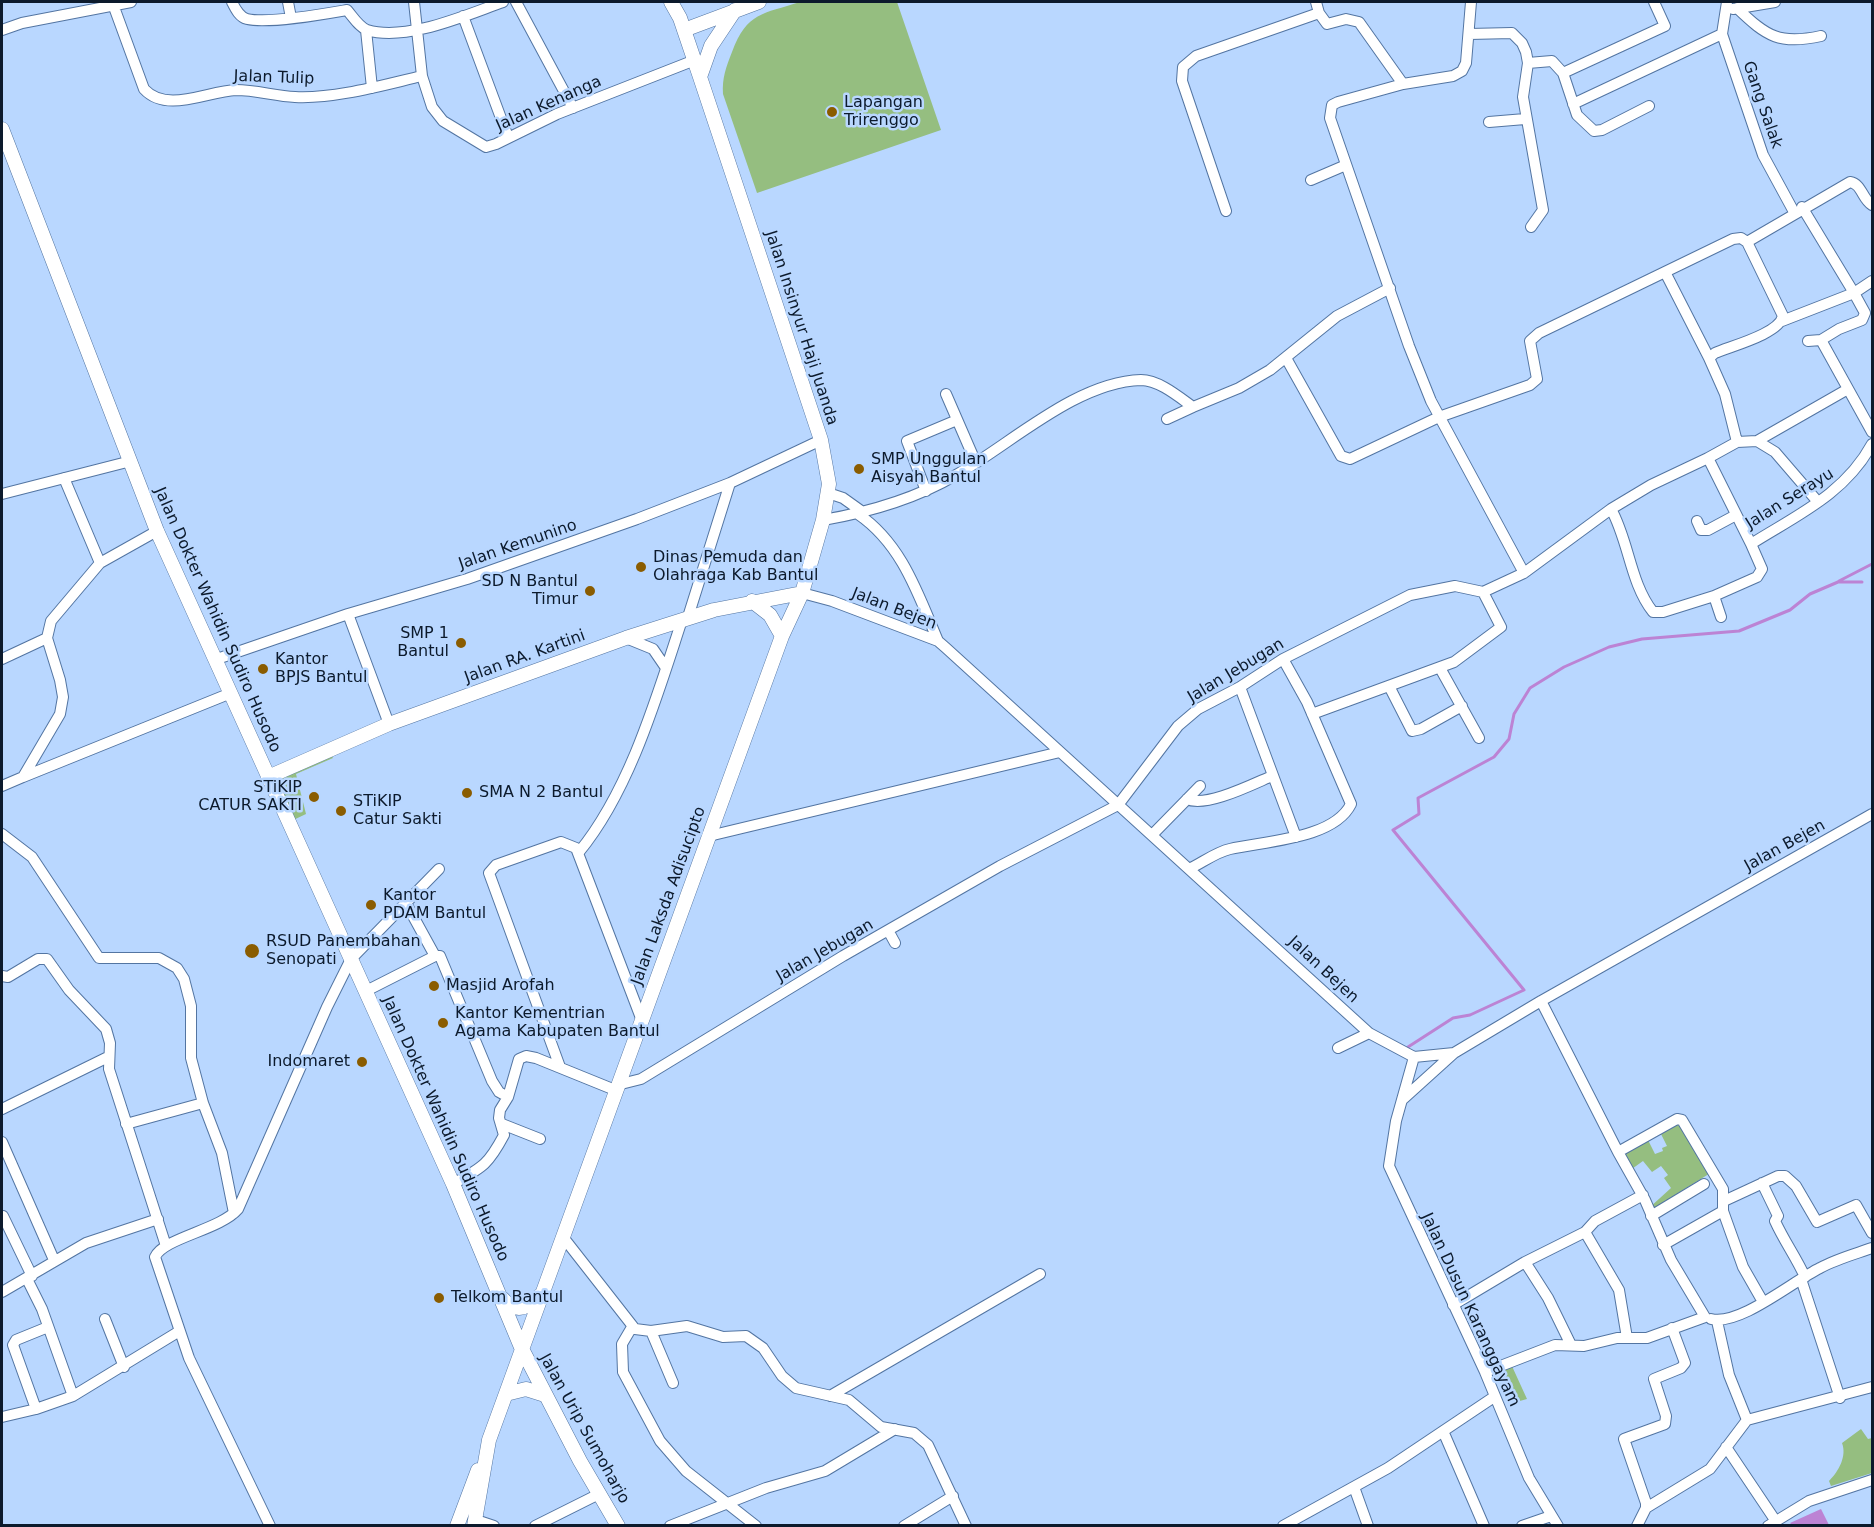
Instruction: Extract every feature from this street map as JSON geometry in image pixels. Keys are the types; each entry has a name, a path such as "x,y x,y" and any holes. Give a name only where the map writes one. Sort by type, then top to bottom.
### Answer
{"main road":[{"name":"Jalan Insinyur Haji Juanda","path":"671,2 684,30 700,77 820,440 828,474 828,493 823,520 802,593"},
{"path":"684,30 759,2"},
{"path":"700,77 711,46 735,10"},
{"name":"Jalan Dokter Wahidin Sudiro Husodo","path":"2,129 158,531 453,1184 521,1347"},
{"name":"Jalan RA. Kartini","path":"268,777 389,724 626,638 752,601 802,593"},
{"name":"Jalan Laksda Adisucipto","path":"489,1440 782,636 802,593"},
{"path":"752,601 770,615 782,636"},
{"path":"500,1296 508,1305 521,1309 531,1305 540,1295"},
{"name":"Jalan Urip Sumoharjo","path":"521,1347 618,1526"},
{"path":"506,1394 526,1389 545,1395"},
{"path":"475,1523 489,1440"},
{"path":"457,1526 489,1440"}],"street":[{"path":"2,30 89,6 114,7 131,2"},
{"path":"232,2 237,11 247,19 291,18 346,6 366,30 372,88"},
{"path":"288,2 291,18"},
{"name":"Jalan Kenanga","path":"414,2 419,29 422,76 432,107 443,121 486,147 573,108 694,60"},
{"path":"366,30 394,32 419,29 503,2"},
{"path":"516,2 573,108"},
{"path":"1316,2 1319,13 1327,24 1346,19 1359,22 1403,84"},
{"path":"1472,2 1466,63 1462,71 1453,76 1403,84 1332,105 1330,118 1382,262 1409,346 1439,417 1524,573"},
{"path":"1563,73 1665,26 1654,2"},
{"path":"1730,7 1775,2"},
{"name":"Jalan Tulip","path":"114,7 144,89 154,98 176,100 234,90 302,97 372,88 422,76"},
{"path":"1574,104 1722,34 1730,7"},
{"path":"1730,7 1772,37 1798,41 1821,36"},
{"path":"1226,211 1182,81 1183,67 1196,56 1319,13"},
{"path":"463,16 508,137"},
{"path":"1469,34 1512,33 1522,43 1528,63 1523,97 1525,119 1543,210 1531,227"},
{"name":"Gang Salak","path":"1722,34 1763,155 1865,313 1862,320 1839,329 1821,340"},
{"path":"1528,63 1552,61 1563,73 1581,121 1594,131 1602,130 1649,106"},
{"path":"1490,122 1525,119"},
{"path":"1311,180 1346,165"},
{"path":"1747,242 1798,210 1850,182 1858,185 1864,199 1872,205"},
{"path":"1286,358 1341,456 1345,458 1357,457 1439,417 1530,385 1537,379 1530,341 1535,336 1733,239 1742,238 1747,242 1781,308 1782,321"},
{"path":"1665,272 1710,358 1725,394 1737,442"},
{"path":"1710,358 1715,353 1772,330 1782,321 1854,293 1872,281"},
{"path":"1167,419 1239,387 1286,358 1337,316 1390,288"},
{"path":"1808,341 1821,340 1872,432"},
{"path":"823,520 861,514 926,491 976,464 1061,405 1123,383 1141,380 1155,383 1193,407"},
{"path":"1312,714 1454,662 1501,627 1483,592 1524,573 1611,509 1651,485 1737,442 1757,441 1848,389"},
{"path":"946,394 976,464"},
{"path":"926,491 907,441 957,420"},
{"name":"Jalan Kemunino","path":"217,659 348,614 467,579 637,519 730,483 820,440"},
{"path":"1757,441 1775,452 1818,502"},
{"name":"Jalan Serayu","path":"1736,515 1751,544 1837,491 1852,476 1872,444"},
{"path":"1696,521 1701,530 1708,530 1736,515 1708,458"},
{"path":"2,494 131,461"},
{"path":"64,478 100,563"},
{"path":"579,852 596,831 615,800 685,619 730,483"},
{"path":"828,493 843,498 882,532 897,551 938,641"},
{"path":"1611,509 1619,523 1639,586 1653,612 1663,612 1714,596 1757,577 1762,569 1751,544"},
{"path":"22,777 57,722 62,706 60,680 47,638 51,621 60,607 100,563 158,531"},
{"name":"Jalan Jebugan","path":"616,1088 641,1079 843,956 889,932 1000,866 1118,805 1178,726 1198,709 1240,687 1283,659 1410,595 1455,586 1483,592"},
{"name":"Jalan Bejen","path":"802,593 831,601 938,641 1369,1033 1414,1056 1455,1053 1541,1001 1872,814"},
{"path":"1714,596 1721,617"},
{"path":"348,614 389,724"},
{"path":"2,659 47,638"},
{"path":"626,638 653,649 666,668"},
{"path":"1189,869 1228,849 1296,837 1336,823 1346,816 1351,804 1312,714 1283,659"},
{"path":"1440,668 1479,738"},
{"path":"1389,686 1412,731 1421,729 1462,706"},
{"path":"1240,687 1296,837"},
{"path":"2,786 231,693"},
{"path":"709,836 1060,752"},
{"path":"1187,799 1197,802 1211,799 1272,776"},
{"path":"1152,835 1200,786"},
{"path":"2,834 32,857 99,957 159,958 177,968 189,992 191,1059 203,1103 222,1153 234,1213"},
{"path":"560,1067 489,870 561,842 579,852 641,1018"},
{"path":"270,1526 211,1407 178,1332 155,1257 158,1251 166,1246 221,1222 234,1213 351,959 407,905 439,869"},
{"path":"407,905 435,956"},
{"path":"889,932 895,943"},
{"path":"366,991 435,956 440,956 492,1081 499,1092 508,1097"},
{"path":"2,976 8,977 38,959 47,959 69,990 105,1029 110,1043 109,1069 166,1246"},
{"path":"1541,1001 1618,1152 1643,1195 1663,1245 1705,1317"},
{"path":"1338,1048 1369,1033"},
{"path":"1401,1100 1455,1053"},
{"path":"453,1184 489,1162 504,1135 499,1118 500,1110 508,1097 519,1059 530,1056 616,1088"},
{"name":"Jalan Dusun Karanggayam","path":"1414,1056 1392,1137 1389,1167 1485,1372 1529,1478 1558,1526"},
{"path":"2,1108 108,1057"},
{"path":"126,1124 203,1103"},
{"path":"1618,1152 1681,1119 1723,1189 1723,1206 1743,1267 1763,1302"},
{"path":"502,1124 540,1139"},
{"path":"2,1142 54,1260"},
{"path":"1663,1245 1723,1206 1762,1183 1781,1175 1790,1178 1817,1222 1851,1205 1860,1208 1869,1217 1872,1233"},
{"path":"1762,1183 1778,1216 1775,1221 1785,1244 1794,1253 1840,1398"},
{"path":"1651,1216 1704,1184"},
{"path":"1453,1305 1525,1262 1585,1232 1595,1221 1643,1195"},
{"path":"3,1216 73,1396"},
{"path":"2,1292 94,1239 158,1219"},
{"path":"1585,1232 1619,1290 1627,1338"},
{"path":"563,1236 632,1327 651,1330 687,1326 723,1337 746,1336 763,1348 791,1385 801,1390 849,1400 881,1427 914,1433 925,1442 966,1526"},
{"path":"1485,1372 1555,1345 1584,1346 1627,1338 1647,1338 1705,1317 1717,1321 1733,1317 1829,1263 1872,1248"},
{"path":"1525,1262 1548,1298 1571,1345"},
{"path":"830,1395 1040,1274"},
{"path":"105,1319 124,1367"},
{"path":"1717,1321 1729,1375 1748,1420"},
{"path":"36,1409 13,1345 16,1340 48,1327"},
{"path":"632,1327 622,1344 621,1357 624,1372 638,1403 660,1441 677,1462 756,1526"},
{"path":"1641,1524 1646,1508 1624,1439 1665,1424 1666,1416 1654,1379 1681,1368 1685,1363 1672,1328"},
{"path":"651,1330 673,1383"},
{"path":"2,1417 36,1409 73,1396 178,1332"},
{"path":"1646,1508 1710,1468 1748,1420 1840,1398 1872,1387"},
{"path":"1283,1526 1354,1487 1494,1397"},
{"path":"670,1526 766,1488 825,1471 895,1429"},
{"path":"1443,1431 1484,1526"},
{"path":"1726,1447 1778,1522 1809,1501 1872,1480"},
{"path":"1354,1487 1368,1526"},
{"path":"536,1526 599,1494"},
{"path":"904,1526 953,1496"},
{"path":"1522,1526 1551,1516"},
{"path":"475,1523 495,1526"}],"green space":[{"name":"Lapangan Trirenggo","path":"800,2 897,2 941,130 757,193 723,94 725,73 738,39 750,22 758,16"},
{"path":"328,746 333,758 296,774 306,814 287,823 267,776"},
{"path":"1680,1120 1712,1172 1651,1210 1649,1208 1671,1188 1664,1178 1668,1175 1661,1166 1652,1172 1643,1161 1629,1171 1622,1153 1647,1138 1655,1154 1663,1151 1662,1148 1667,1146 1660,1132"},
{"path":"1511,1364 1527,1399 1509,1404 1495,1371"},
{"path":"1861,1429 1868,1439 1872,1438 1872,1473 1831,1486 1829,1481 1836,1473 1843,1458 1842,1443"}],"shaded area":[{"path":"1821,1509 1829,1525 1792,1525 1790,1523"}],"waterway":[{"path":"1839,581 1872,564"},
{"path":"1408,1047 1453,1018 1470,1015 1524,990 1393,830 1419,814 1418,798 1494,757 1509,739 1514,714 1530,688 1564,667 1609,647 1642,639 1739,631 1790,610 1810,594 1838,582 1862,582"}],"place":[{"name":"Lapangan Trirenggo","path":"832,112"},
{"name":"SMP Unggulan Aisyah Bantul","path":"859,469"},
{"name":"Dinas Pemuda dan Olahraga Kab Bantul","path":"641,567"},
{"name":"SD N Bantul Timur","path":"590,591"},
{"name":"SMP 1 Bantul","path":"461,643"},
{"name":"Kantor BPJS Bantul","path":"263,669"},
{"name":"SMA N 2 Bantul","path":"467,793"},
{"name":"STiKIP CATUR SAKTI","path":"314,797"},
{"name":"STiKIP Catur Sakti","path":"341,811"},
{"name":"Kantor PDAM Bantul","path":"371,905"},
{"name":"RSUD Panembahan Senopati","path":"252,951"},
{"name":"Masjid Arofah","path":"434,986"},
{"name":"Kantor Kementrian Agama Kabupaten Bantul","path":"443,1023"},
{"name":"Indomaret","path":"362,1062"},
{"name":"Telkom Bantul","path":"439,1298"}]}
